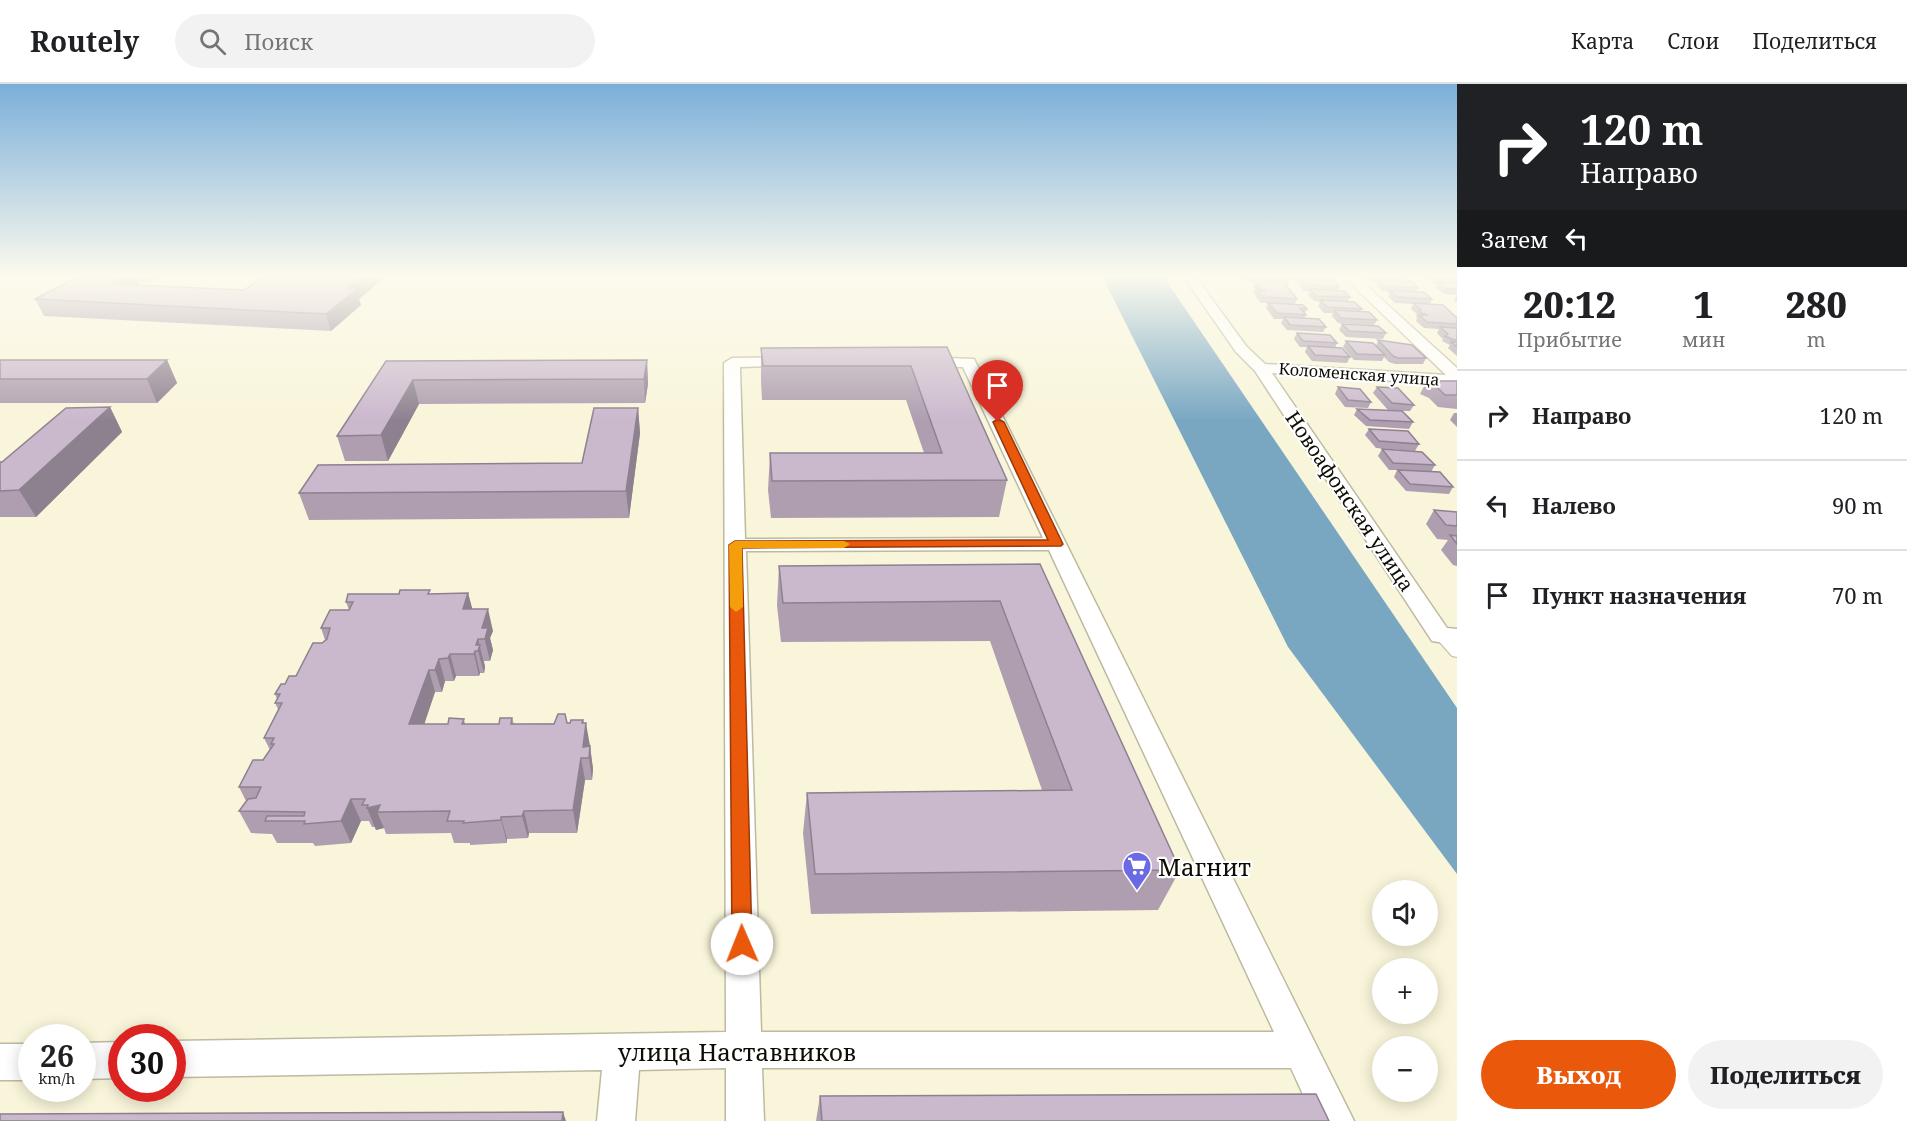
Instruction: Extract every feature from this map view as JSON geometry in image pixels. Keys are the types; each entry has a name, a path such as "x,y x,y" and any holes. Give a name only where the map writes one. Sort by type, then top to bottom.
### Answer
{"street":[{"name":"Новоафонская улица","path":"1223,324 1241,349 1261,368 1449,636"},
{"path":"1401,324 1457,376"},
{"path":"745,1121 732,363 803,362"},
{"path":"910,362 969,362 1335,1121"},
{"name":"Коломенская улица","path":"1261,368 1457,380"},
{"path":"735,545 1056,544"},
{"name":"улица Наставников","path":"186,1059 743,1050 1301,1050"},
{"path":"616,1121 622,1052"},
{"path":"0,1062 18,1062"}],"lane":[{"path":"1449,636 1457,653"}],"water":[{"path":"1126,324 1196,324 1457,708 1457,874 1288,647"}],"building":[{"path":"1324,324 1326,327 1290,325"},
{"path":"1342,324 1378,326 1386,333 1349,331"},
{"path":"1440,327 1457,328 1457,340 1445,336 1448,334"},
{"path":"1297,333 1330,335 1337,343 1303,341"},
{"path":"1378,340 1412,345 1426,358 1398,358 1393,356"},
{"path":"1346,341 1373,343 1385,355 1357,354"},
{"path":"1308,346 1342,348 1350,357 1315,355"},
{"path":"947,347 1007,480 772,481 770,453 942,453 911,366 763,366 761,348"},
{"path":"0,360 167,360 147,379 0,379"},
{"path":"647,360 644,379 413,380 381,435 337,436 386,361"},
{"path":"1427,381 1457,381 1457,395 1445,395"},
{"path":"1338,387 1360,389 1371,402 1348,400"},
{"path":"1377,387 1398,388 1414,405 1392,403"},
{"path":"110,407 19,490 0,491 0,462 66,408"},
{"path":"594,408 638,408 626,491 299,493 318,465 582,463"},
{"path":"1357,409 1402,411 1413,422 1370,420"},
{"path":"1369,429 1408,431 1419,444 1379,441"},
{"path":"1382,449 1422,452 1435,465 1393,463"},
{"path":"1398,470 1440,472 1453,487 1410,484"},
{"path":"1434,510 1457,512 1457,526 1446,525"},
{"path":"1450,535 1457,536 1457,544"},
{"path":"1040,564 1180,870 815,874 807,793 1072,790 1000,601 783,603 779,566"},
{"path":"400,590 430,590 428,594 468,593 463,609 488,609 482,628 488,628 485,639 478,639 476,645 480,645 478,651 474,654 450,654 448,658 439,659 435,670 429,670 409,724 448,724 449,718 464,719 462,724 499,724 500,718 512,718 511,724 554,724 558,714 565,714 567,723 571,720 583,720 582,723 586,723 583,747 590,746 589,758 581,758 573,810 524,811 522,816 463,823 464,821 447,821 450,811 377,812 380,805 367,808 368,805 362,805 365,799 351,799 341,821 304,824 305,821 265,821 267,816 304,816 305,812 239,811 248,799 256,798 261,787 239,787 253,760 263,760 274,744 271,744 274,738 264,738 282,703 275,703 280,694 275,694 289,676 296,676 313,643 322,643 327,639 330,628 321,628 330,610 349,610 353,602 346,602 348,594 399,594"},
{"path":"1316,1094 1329,1121 822,1121 820,1096"},
{"path":"563,1112 562,1121 0,1121 0,1114"}],"slow traffic":[{"path":"736,607 735,545 844,544"}],"place":[{"name":"Магнит","path":"1137,892"}],"route":[{"path":"742,944 735,545 1056,544 998,422"}]}
